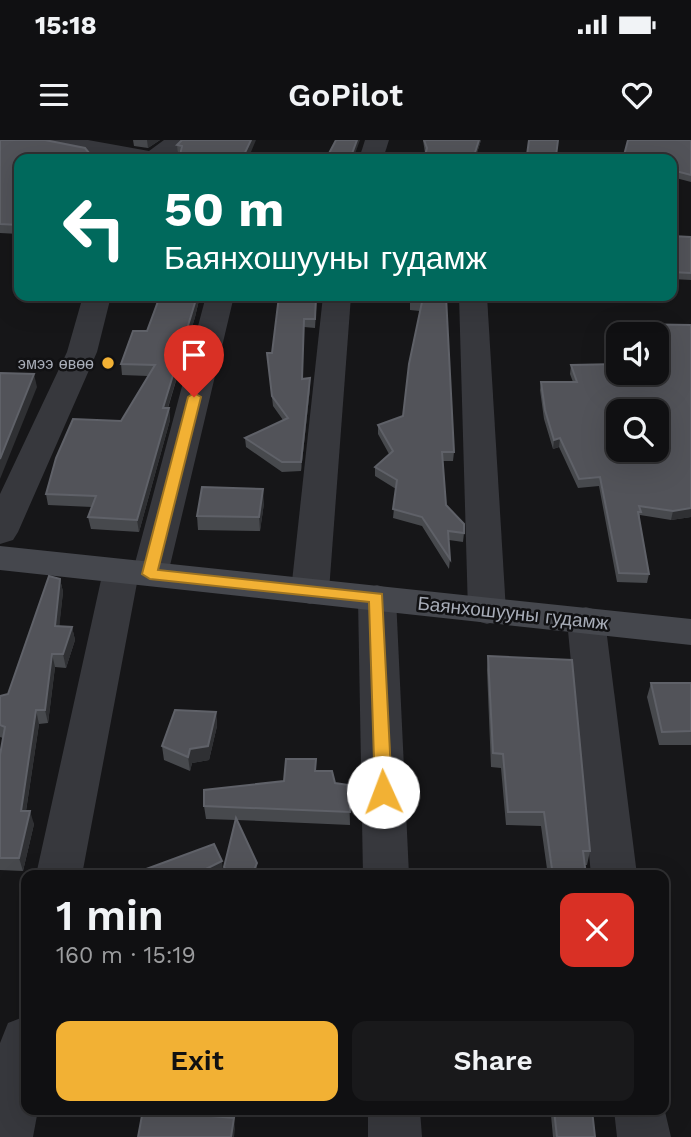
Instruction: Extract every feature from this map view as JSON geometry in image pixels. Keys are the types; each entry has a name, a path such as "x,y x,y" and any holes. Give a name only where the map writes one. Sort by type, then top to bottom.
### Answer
{"main road":[{"name":"Баянхошууны гудамж","path":"0,558 691,632"}],"street":[{"path":"49,140 84,142 132,154"},
{"path":"159,154 180,140"},
{"path":"0,532 82,352 96,301"},
{"path":"60,870 135,573 217,301"},
{"path":"310,591 337,301"},
{"path":"473,301 487,611"},
{"path":"377,598 386,870"},
{"path":"586,620 613,870"},
{"path":"6,1137 21,1064"},
{"path":"394,1115 395,1137"},
{"path":"641,1115 644,1137"}],"building":[{"path":"0,140 45,140 85,148 90,154 14,154 14,225 0,224"},
{"path":"182,140 251,140 244,154 180,154 182,146 177,145"},
{"path":"336,140 357,140 352,154 329,154"},
{"path":"424,140 479,140 475,154 425,154 427,148"},
{"path":"529,140 558,140 556,154 527,154"},
{"path":"628,140 691,140 691,175 677,171 677,154 624,154"},
{"path":"677,236 691,237 691,273 677,272"},
{"path":"158,301 195,301 163,408 169,408 137,520 88,517 96,496 46,494 56,458 73,419 121,421 155,365 121,364 133,331 147,331"},
{"path":"278,301 316,301 315,319 304,319 302,379 310,378 301,462 282,462 245,438 288,418 272,396 267,353 272,353"},
{"path":"446,301 454,452 442,452 446,505 464,524 464,533 448,531 450,559 422,517 393,509 397,480 375,467 393,451 378,425 403,416 409,364 422,302 410,302"},
{"path":"669,325 691,325 691,508 673,511 639,506 649,574 619,573 600,477 579,479 560,438 554,440 545,410 541,382 577,382 571,365 606,364 606,385 669,385"},
{"path":"0,373 34,374 0,459"},
{"path":"202,487 263,489 259,517 197,516"},
{"path":"49,576 60,579 55,626 72,627 63,654 52,654 45,710 36,710 21,811 30,811 19,858 0,858 0,755 5,727 0,725 0,696 8,694"},
{"path":"488,656 572,660 590,851 583,851 585,870 534,870 552,869 544,812 508,812 503,754 493,753"},
{"path":"651,683 691,683 691,731 662,732"},
{"path":"175,710 216,712 208,746 190,749 188,757 162,746"},
{"path":"286,759 316,759 315,771 332,771 335,783 349,785 350,812 204,806 204,790 284,781"},
{"path":"236,818 257,863 254,870 226,870 224,867"},
{"path":"214,844 222,861 204,870 144,870"},
{"path":"142,1115 234,1118 231,1137 138,1137"},
{"path":"555,1115 593,1115 595,1137 557,1137"}],"place":[{"name":"эмээ өвөө","path":"108,363"}],"route":[{"path":"194,397 150,574 377,598 383,792"}]}
